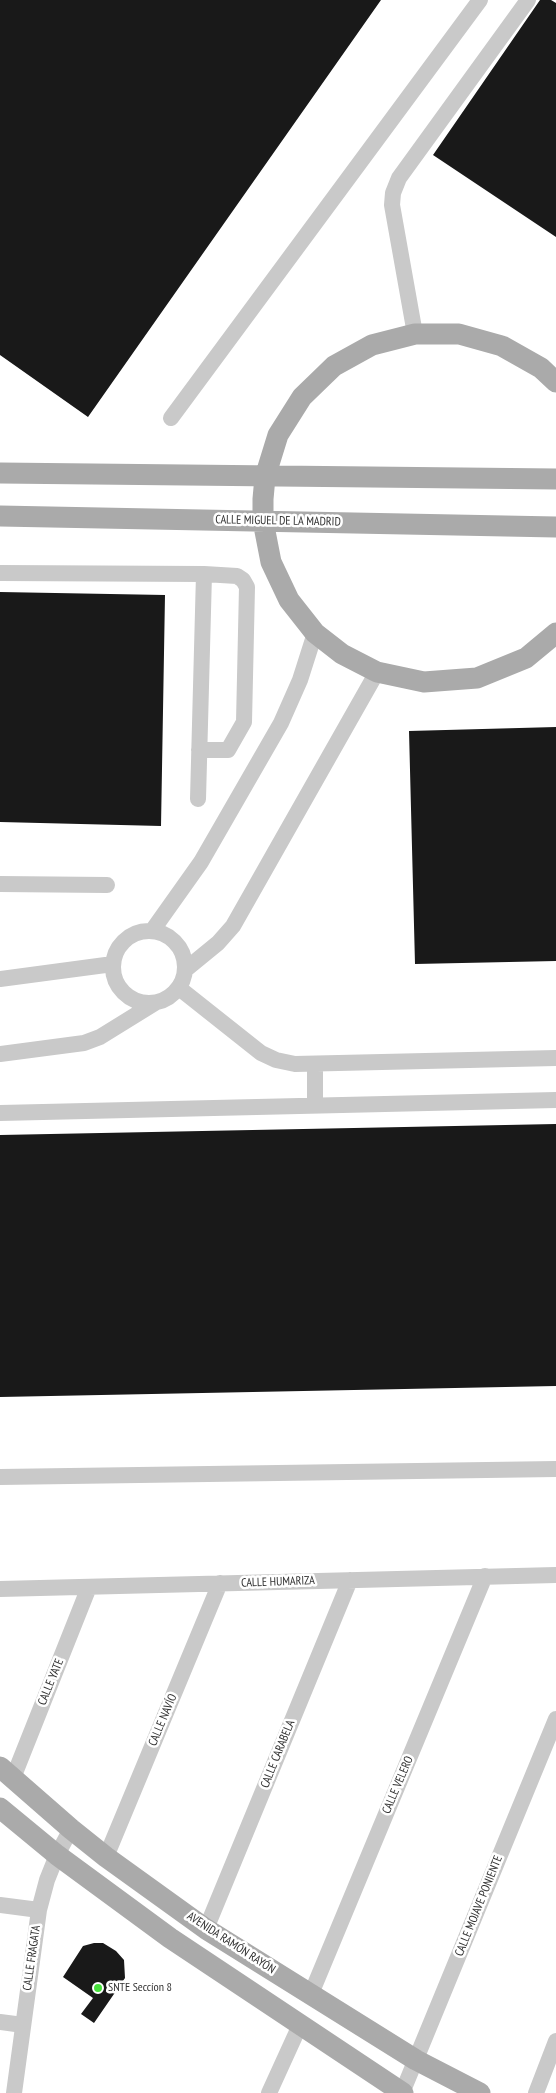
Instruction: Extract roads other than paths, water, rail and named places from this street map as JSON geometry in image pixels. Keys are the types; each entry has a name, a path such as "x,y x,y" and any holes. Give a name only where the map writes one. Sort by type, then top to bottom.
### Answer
{"main road":[{"path":"556,382 541,368 502,346 459,334 415,334 372,345 334,366 302,397 278,434 265,477 263,498 263,520 271,562 289,600 315,633 342,654 377,672 424,682 477,678 526,658 556,633"},
{"path":"0,473 556,479"},
{"name":"CALLE MIGUEL DE LA MADRID","path":"0,516 556,527"},
{"name":"AVENIDA RAMÓN RAYÓN","path":"7,1772 71,1829 106,1857 206,1929 416,2060 480,2093"},
{"path":"0,1808 57,1854 170,1938 402,2093"}],"street":[{"path":"171,418 480,0"},
{"path":"415,334 392,205 393,193 399,178 528,0"},
{"path":"0,573 204,574 237,576 243,580 247,587 244,722 228,750 199,750"},
{"path":"198,799 204,574"},
{"path":"152,931 202,862 281,723 300,680 315,633"},
{"path":"185,970 218,943 233,926 377,672"},
{"path":"0,884 107,885"},
{"path":"0,1054 84,1043 100,1036 172,995 179,988 185,970 185,961 177,944 161,932 152,931 133,934 126,939 115,954 113,973 121,991 136,1001 155,1003"},
{"path":"0,979 113,964"},
{"path":"179,988 262,1053 276,1060 295,1064 556,1058"},
{"path":"315,1064 315,1105"},
{"path":"0,1113 556,1100"},
{"path":"0,1477 556,1469"},
{"name":"CALLE HUMARIZA","path":"0,1589 556,1575"},
{"name":"CALLE VELERO","path":"311,1994 485,1576"},
{"name":"CALLE CARABELA","path":"206,1929 350,1580"},
{"name":"CALLE NAVÍO","path":"106,1857 220,1583"},
{"name":"CALLE YATE","path":"7,1772 89,1587"},
{"name":"CALLE MOJAVE PONIENTE","path":"402,2093 556,1720"},
{"name":"CALLE FRAGATA","path":"14,2093 39,1910 46,1880 57,1854 71,1829"},
{"path":"0,1905 39,1910"},
{"path":"0,2022 23,2025"},
{"path":"268,2093 300,2025"},
{"path":"536,2093 556,2041"}],"place":[{"name":"SNTE Seccíon 8","path":"98,1988"}]}
